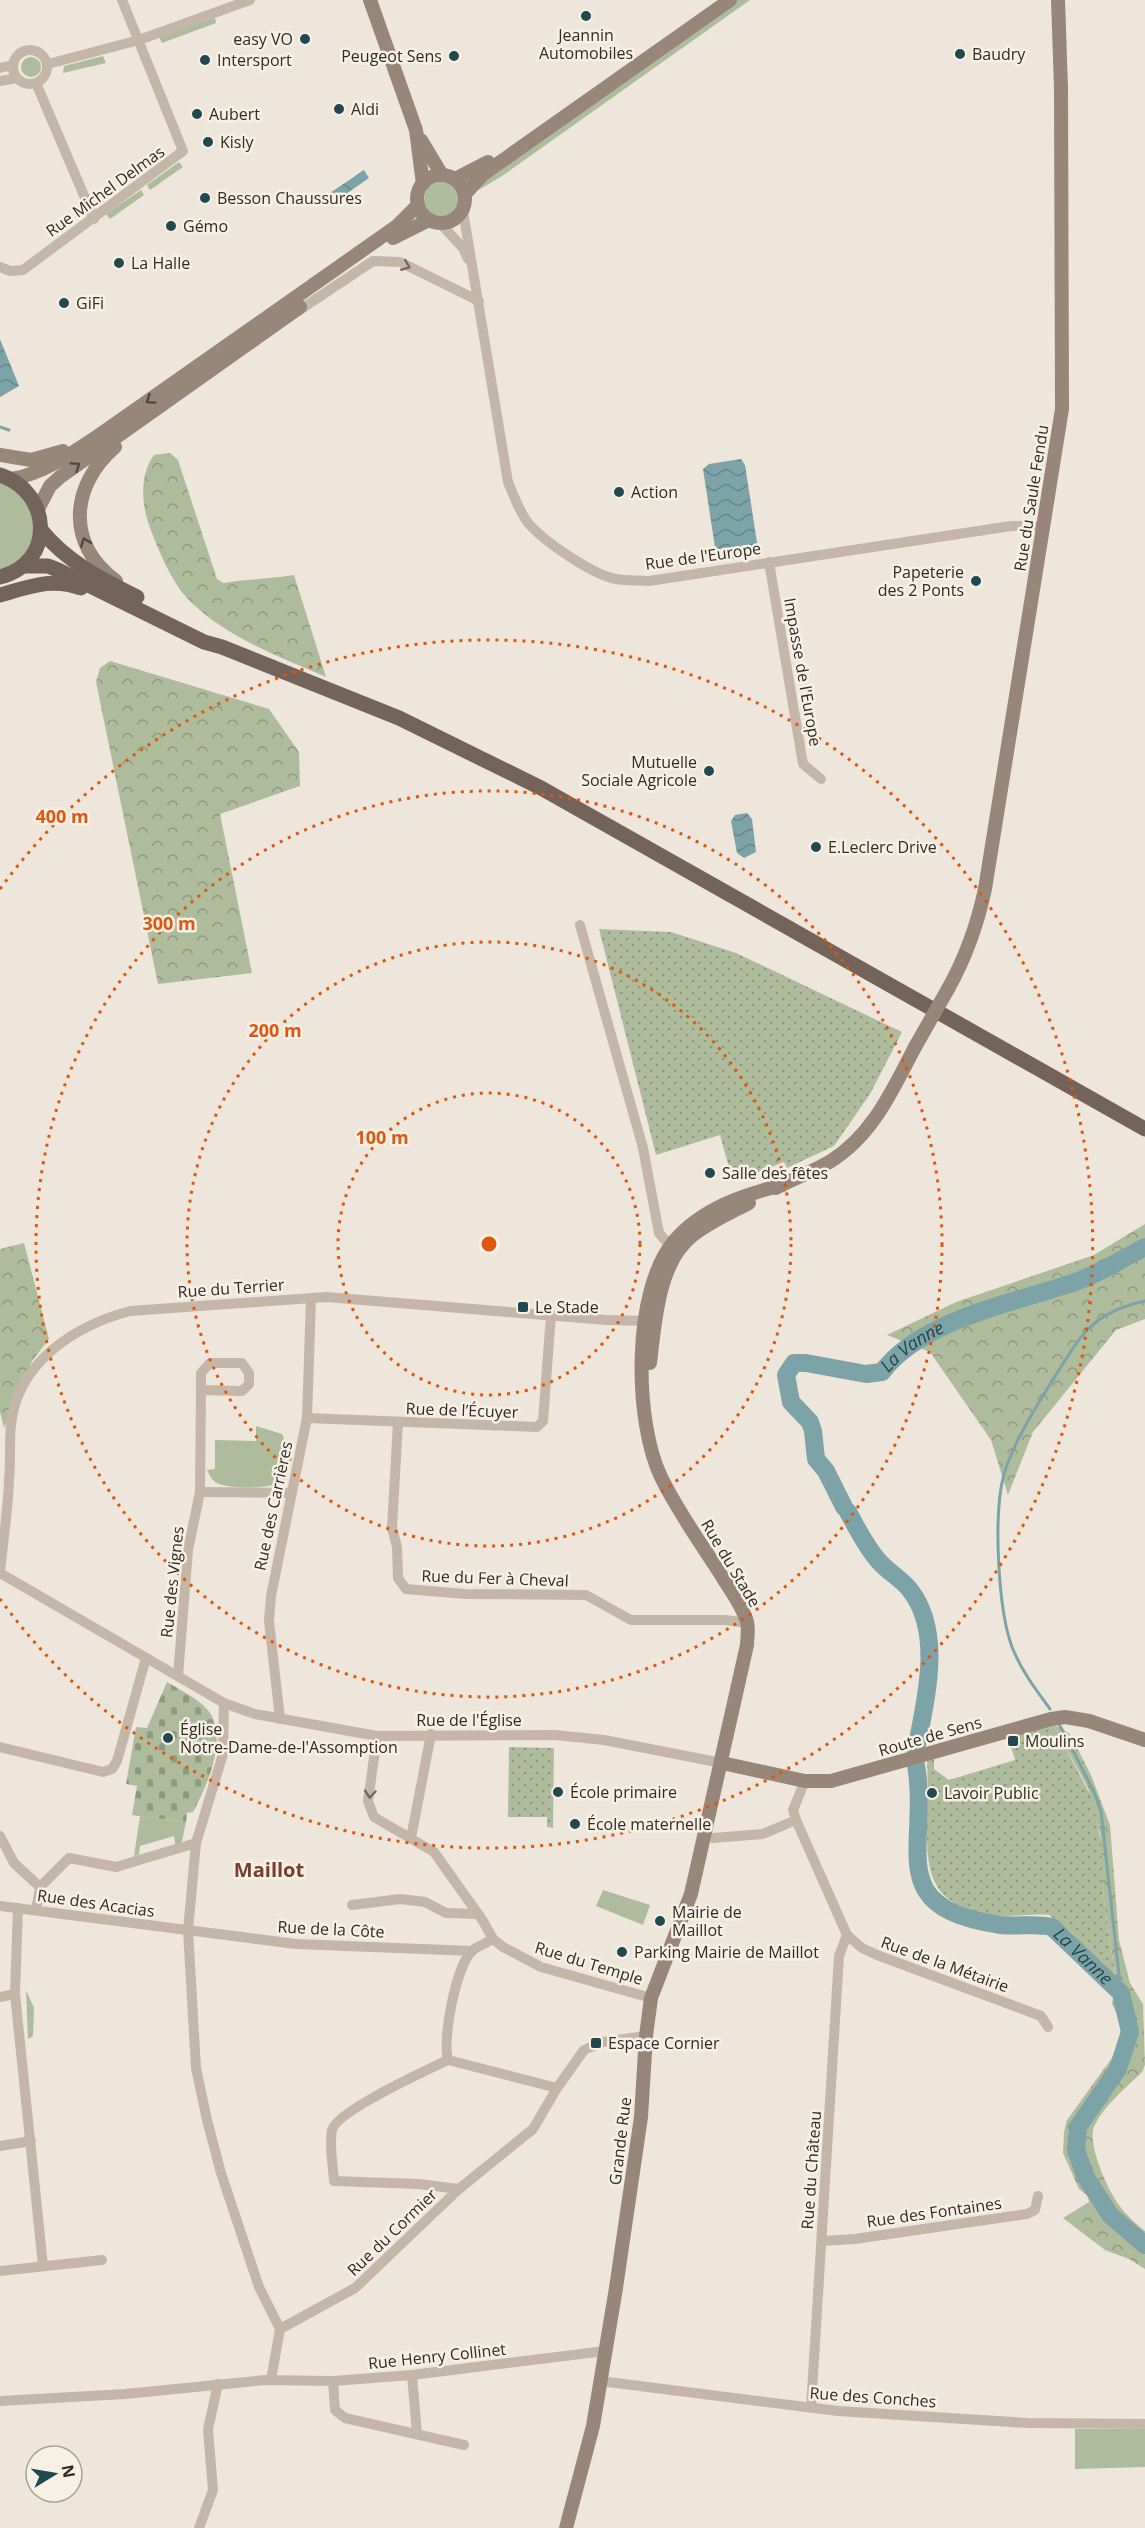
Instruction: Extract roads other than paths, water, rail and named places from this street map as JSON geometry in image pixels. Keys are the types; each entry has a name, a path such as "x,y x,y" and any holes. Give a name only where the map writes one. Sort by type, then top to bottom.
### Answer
{"main road":[{"path":"0,577 22,566 35,550 41,530 38,509 32,496 6,477"},
{"path":"41,530 54,546 87,572 134,601"},
{"path":"22,566 48,566 134,601 206,634 222,647 399,718 465,748 552,794 1145,1129"},
{"path":"0,595 40,582 54,582 72,584 134,601"}],"street":[{"path":"122,0 139,40"},
{"path":"48,64 139,40 250,0"},
{"path":"370,0 416,130 423,184"},
{"path":"435,222 418,205 417,197 428,179 448,177 477,169 714,0"},
{"path":"265,333 400,232 435,222 454,221 463,211 465,194 482,175 730,0"},
{"name":"Rue du Saule Fendu","path":"915,1047 965,958 978,922 1045,526 1062,410 1061,88 1058,0"},
{"name":"Rue Michel Delmas","path":"0,267 10,271 23,270 184,149 139,40"},
{"path":"28,50 39,51 48,64 46,74 36,83 25,83 17,78 13,65 18,55 28,50"},
{"path":"0,68 13,65"},
{"path":"0,81 17,78"},
{"path":"36,83 93,219"},
{"path":"416,130 448,177 465,194"},
{"path":"6,477 24,477 60,461 98,436 397,226 418,205"},
{"name":"Rue de l'Europe","path":"463,211 508,482 517,505 528,523 547,540 614,579 649,581 1011,526 1045,526"},
{"name":"Rue de l'Europe","path":"435,222 463,248 475,274"},
{"path":"38,509 50,486 60,477 265,333 373,261 400,262 479,301"},
{"path":"134,601 104,572 90,552 81,533 79,513 82,491 92,470 160,407"},
{"path":"0,455 31,460 51,456 98,436"},
{"name":"Impasse de l'Europe","path":"769,562 803,764 821,780"},
{"path":"580,925 643,1148 659,1233 675,1246"},
{"name":"Rue du Stade","path":"722,1763 745,1658 748,1623 736,1599 660,1476 646,1433 641,1366 651,1321 654,1280 675,1246 709,1211 751,1193 782,1185 831,1161 851,1147 877,1117 915,1047"},
{"name":"Rue du Terrier","path":"0,1572 9,1480 11,1424 27,1377 47,1353 92,1325 130,1311 311,1298 651,1321"},
{"name":"Rue des Carrières","path":"280,1719 270,1621 274,1571 307,1418 311,1298"},
{"name":"Rue de l’Écuyer","path":"307,1418 529,1428 541,1426 551,1316"},
{"name":"Rue des Vignes","path":"178,1676 188,1550 200,1492 201,1373 210,1364 242,1364 249,1373 249,1384 242,1391 201,1390"},
{"name":"Rue du Fer à Cheval","path":"398,1422 392,1528 397,1546 398,1578 406,1589 465,1594 586,1595 631,1620 725,1620 748,1623"},
{"path":"200,1492 290,1493"},
{"name":"Rue de l'Église","path":"0,1572 224,1703 255,1714 377,1736 555,1735 604,1740 722,1763"},
{"path":"0,1748 103,1772 112,1769 117,1761 146,1658"},
{"path":"0,2401 125,2394 271,2380 279,2329 259,2287 248,2254 207,2121 196,2068 188,1930 196,1843 223,1754 224,1703"},
{"name":"Route de Sens","path":"722,1763 805,1781 831,1781 1058,1718 1089,1720 1145,1740"},
{"path":"411,1838 431,1734"},
{"name":"Rue du Temple","path":"377,1736 368,1801 370,1810 374,1817 434,1852 493,1939 514,1954 541,1967 651,1998"},
{"name":"Grande Rue","path":"566,2528 592,2426 605,2351 642,2117 646,2036 651,1998 685,1914 722,1763"},
{"path":"805,1781 793,1810 847,1935"},
{"path":"705,1836 712,1838 763,1834 796,1820"},
{"path":"0,1836 14,1863 40,1887"},
{"path":"36,1910 40,1887 69,1858 116,1867 196,1843"},
{"path":"352,1905 400,1899 425,1902 434,1909 446,1913 478,1914"},
{"name":"Rue des Acacias","path":"0,1906 188,1930"},
{"path":"18,1908 15,1994 43,2266"},
{"name":"Rue de la Côte","path":"188,1930 296,1944 472,1951"},
{"name":"Rue de la Métairie","path":"847,1935 862,1948 877,1955 1041,2016 1047,2027"},
{"name":"Rue du Château","path":"811,2408 839,1956 847,1935"},
{"path":"447,2060 446,2036 463,1966 472,1951 493,1939"},
{"path":"0,1997 15,1994"},
{"name":"Rue du Cormier","path":"279,2329 355,2288 459,2189 533,2129 557,2088 584,2050 602,2043 646,2036"},
{"path":"459,2189 418,2184 334,2181 332,2129 340,2117 398,2084 447,2060 557,2088"},
{"path":"0,2146 31,2141"},
{"name":"Rue des Fontaines","path":"822,2241 855,2239 1027,2214 1035,2210 1038,2196"},
{"path":"0,2271 102,2260"},
{"name":"Rue Henry Collinet","path":"271,2380 333,2381 412,2375 605,2351"},
{"path":"412,2375 417,2434"},
{"path":"333,2381 333,2398 339,2415 464,2445"},
{"name":"Rue des Conches","path":"600,2381 811,2408 1028,2423 1145,2424"},
{"path":"199,2528 213,2490 208,2429 218,2384"}],"water":[{"path":"364,170 369,178 336,201 330,193"},
{"path":"0,339 19,386 0,397"},
{"path":"741,459 745,465 758,549 751,555 723,560 716,554 703,469 709,464"},
{"path":"747,813 752,819 756,852 744,858 737,853 731,821 735,815"}],"waterway":[{"path":"0,427 9,430"},
{"name":"La Vanne","path":"844,1507 826,1471 816,1459 810,1422 791,1402 786,1375 794,1363 806,1363 866,1374 882,1372 899,1354 920,1339 945,1326 971,1315 1084,1279 1145,1247"},
{"path":"1050,1709 1020,1664 1012,1647 1003,1610 998,1536 1004,1474 1025,1426 1079,1340 1088,1329 1111,1312 1145,1301"},
{"name":"La Vanne","path":"848,1512 873,1554 910,1590 927,1626 929,1668 916,1750"},
{"path":"1058,1723 1063,1731"},
{"path":"1065,1735 1094,1792 1101,1811 1121,1993"},
{"name":"La Vanne","path":"916,1765 919,1795 917,1848 919,1870 925,1889 939,1904 963,1917 1001,1925 1052,1927 1121,1993 1130,2032 1118,2069 1078,2127 1076,2149 1085,2176 1110,2215 1145,2245"}],"place":[{"name":"Jeannin Automobiles","path":"586,16"},
{"name":"easy VO","path":"305,39"},
{"name":"Baudry","path":"960,54"},
{"name":"Peugeot Sens","path":"454,56"},
{"name":"Intersport","path":"205,60"},
{"name":"Aldi","path":"339,109"},
{"name":"Aubert","path":"197,114"},
{"name":"Kisly","path":"208,142"},
{"name":"Besson Chaussures","path":"205,198"},
{"name":"Gémo","path":"171,226"},
{"name":"La Halle","path":"119,263"},
{"name":"GiFi","path":"64,303"},
{"name":"Action","path":"619,492"},
{"name":"Papeterie des 2 Ponts","path":"976,581"},
{"name":"Mutuelle Sociale Agricole","path":"709,771"},
{"name":"E.Leclerc Drive","path":"816,847"},
{"name":"Salle des fêtes","path":"710,1173"},
{"name":"Le Stade","path":"523,1307"},
{"name":"Église Notre-Dame-de-l'Assomption","path":"168,1738"},
{"name":"Moulins","path":"1013,1741"},
{"name":"École primaire","path":"558,1792"},
{"name":"Lavoir Public","path":"932,1793"},
{"name":"École maternelle","path":"575,1824"},
{"name":"Mairie de Maillot","path":"660,1921"},
{"name":"Parking Mairie de Maillot","path":"622,1952"},
{"name":"Espace Cornier","path":"596,2043"}],"district":[{"name":"Maillot","path":"269,1870"}]}
